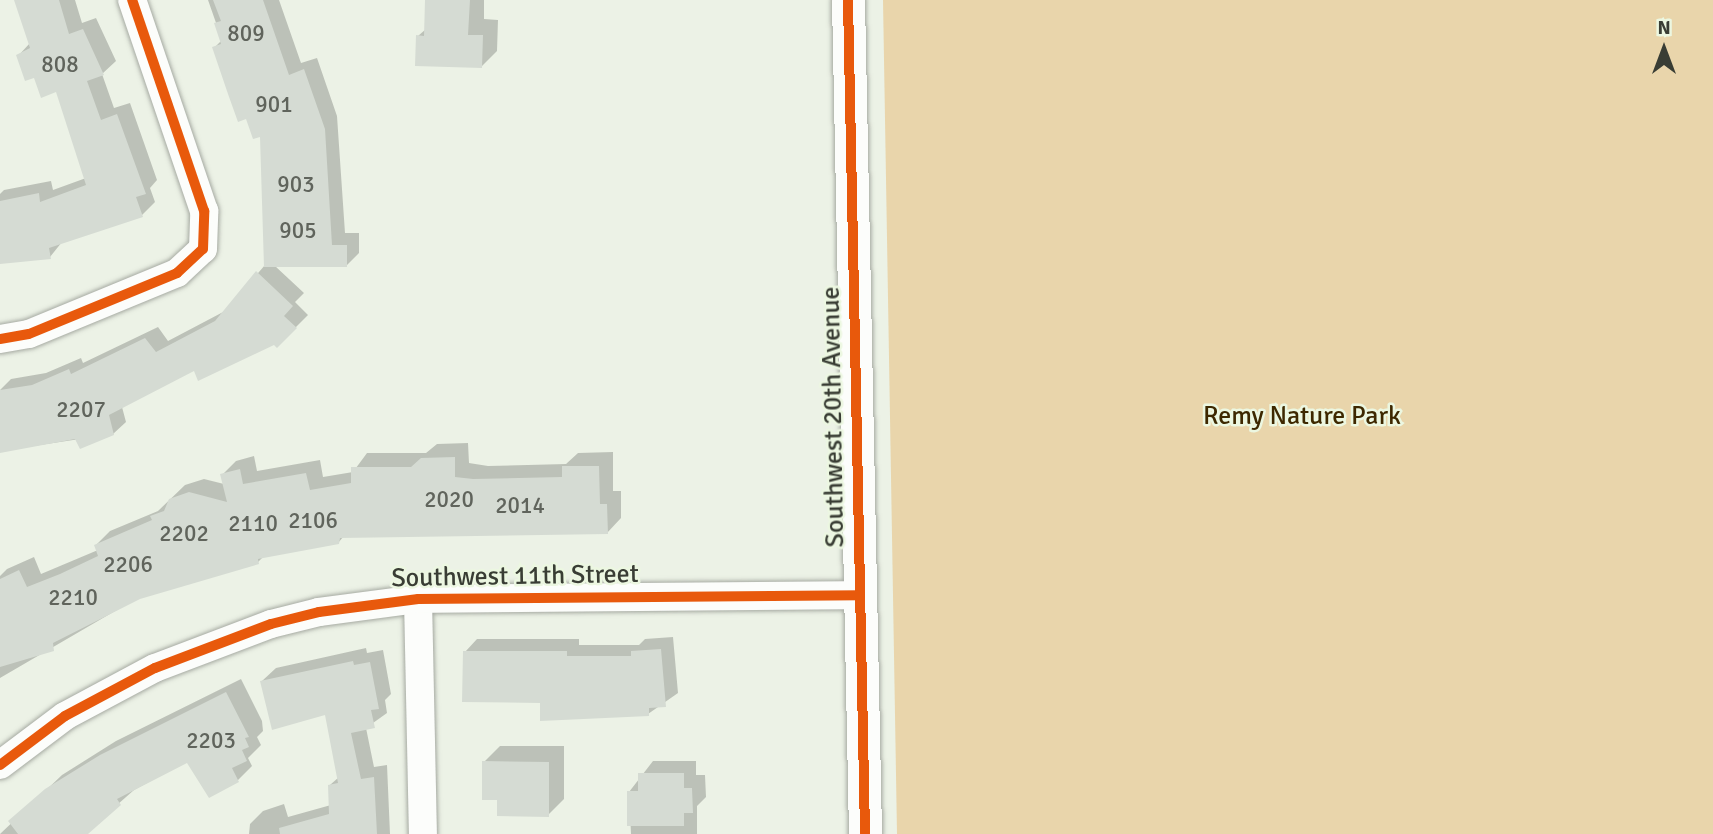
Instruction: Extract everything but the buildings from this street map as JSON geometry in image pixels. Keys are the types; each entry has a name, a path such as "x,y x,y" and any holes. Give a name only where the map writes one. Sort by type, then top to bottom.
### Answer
{"street":[{"path":"0,339 29,334 177,273 203,249 204,211 132,0"},
{"name":"Southwest 20th Avenue","path":"848,0 865,834"},
{"name":"Southwest 11th Street","path":"0,765 104,693 209,645 319,612 418,599 860,595"},
{"path":"418,599 423,834"}],"green space":[{"name":"Remy Nature Park","path":"883,0 1713,0 1713,834 897,834"}],"cycle path":[{"path":"0,339 29,334 177,273 203,249 204,211 132,0"},
{"path":"848,0 865,834"},
{"path":"0,765 65,716 155,668 271,624 319,612 418,599 860,595"}]}
